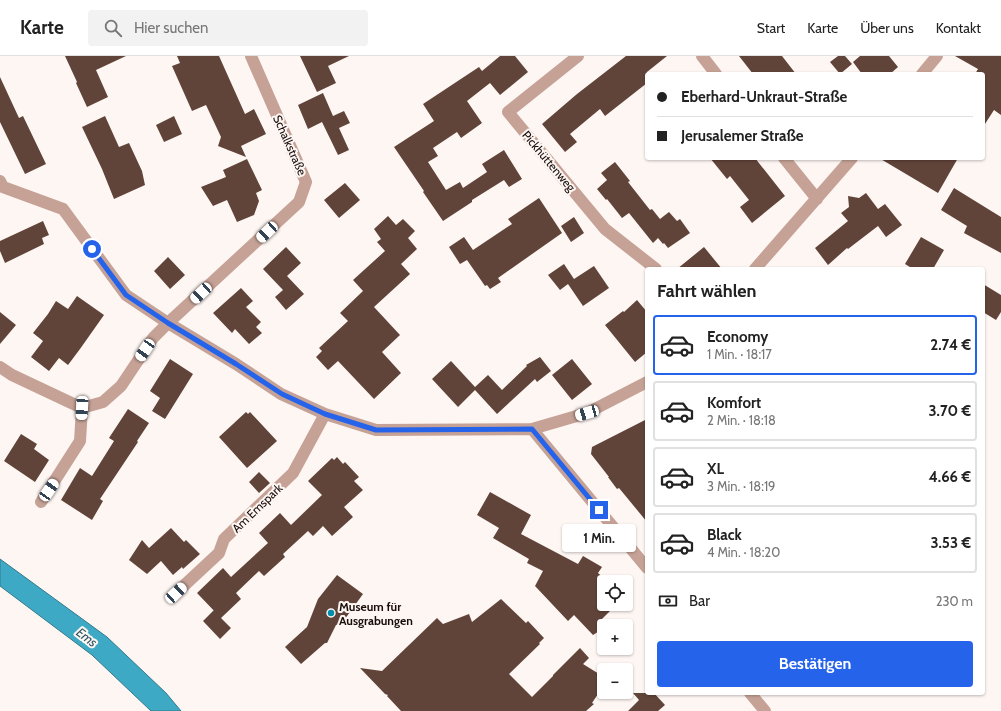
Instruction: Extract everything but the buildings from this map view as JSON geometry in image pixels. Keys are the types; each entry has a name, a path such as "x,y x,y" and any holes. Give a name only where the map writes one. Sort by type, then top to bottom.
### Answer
{"street":[{"name":"Schalkstraße","path":"82,408 103,402 121,386 154,338 168,323 299,202 306,182 251,56"},
{"name":"Pickhüttenweg","path":"578,56 508,112 605,229 653,267"},
{"path":"702,56 714,72"},
{"path":"924,72 937,56"},
{"path":"786,160 817,199"},
{"path":"757,267 850,160"},
{"path":"0,181 3,186 63,209 126,295 168,323 282,394 325,414 376,430 532,429 587,413 645,383"},
{"path":"0,367 12,375 82,408 80,441 41,502"},
{"name":"Am Emspark","path":"176,593 219,553 224,540 293,473 325,414"},
{"path":"532,429 645,566"},
{"path":"752,695 765,711"}],"water":[{"name":"Ems","path":"0,559 107,637 166,693 181,711 151,711 92,655 0,586"}],"place":[{"name":"Museum für Ausgrabungen","path":"331,613"}],"route":[{"path":"92,249 126,295 282,394 325,414 376,430 532,429 599,510"}]}
